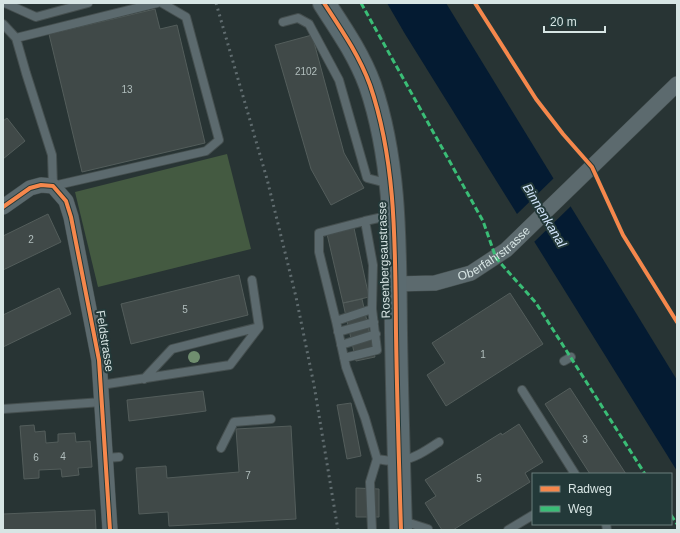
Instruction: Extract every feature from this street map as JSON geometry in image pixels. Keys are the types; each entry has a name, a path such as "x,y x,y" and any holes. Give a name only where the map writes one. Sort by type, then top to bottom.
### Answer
{"street":[{"name":"Rosenbergsaustrasse","path":"324,3 352,46 369,84 381,124 390,184 396,284 400,525"},
{"name":"Oberfahrstrasse","path":"396,284 435,283 471,273 506,250 677,84"},
{"path":"3,207 30,188 41,185 53,186"},
{"name":"Feldstrasse","path":"53,186 66,201 71,216 99,360 102,402 112,457 110,530"}],"lane":[{"path":"4,3 36,17 88,3"},
{"path":"16,38 157,3"},
{"path":"3,24 16,38 52,155 53,186 206,151 218,140 186,17 162,3"},
{"path":"284,22 298,18 309,24 339,80 367,178 390,184"},
{"path":"372,530 370,482 377,459 365,418 346,368 319,252 318,233 393,214"},
{"path":"344,358 377,350 372,309 373,265 365,221"},
{"path":"101,386 230,365 259,327 252,280"},
{"path":"336,321 372,309"},
{"path":"338,332 374,322"},
{"path":"144,379 172,349 259,327"},
{"path":"341,345 376,334"},
{"path":"522,390 574,473"},
{"path":"3,409 102,402"},
{"path":"221,448 234,422 271,419"},
{"path":"377,459 398,461 416,456 439,442"},
{"path":"508,530 532,516"},
{"path":"400,525 428,530"}],"green space":[{"path":"227,154 251,249 98,287 75,192"}],"water":[{"name":"Binnenkanal","path":"387,3 446,3 677,380 677,471 405,34"}],"pier":[{"path":"555,177 572,205 533,243 516,215"}],"building":[{"path":"155,9 160,29 177,25 205,143 82,172 49,34"},
{"path":"312,35 344,153 364,188 331,205 311,169 275,45"},
{"path":"7,118 25,141 3,159 3,121"},
{"path":"48,214 61,242 3,270 3,236"},
{"path":"354,228 369,297 343,303 327,234"},
{"path":"239,275 248,315 131,344 121,304"},
{"path":"59,288 71,314 3,347 3,315"},
{"path":"510,293 543,344 446,406 427,375 445,363 432,343"},
{"path":"362,299 375,357 356,361 343,303"},
{"path":"570,388 625,473 589,473 545,404"},
{"path":"203,391 206,411 129,421 127,400"},
{"path":"351,403 361,456 347,459 337,405"},
{"path":"519,424 543,462 525,473 530,482 453,530 442,530 425,503 436,496 425,480 501,433 502,435"},
{"path":"34,425 35,432 45,431 46,443 58,442 58,434 75,433 76,442 90,441 92,467 78,468 79,475 62,477 61,469 39,470 39,478 24,479 20,426"},
{"path":"291,426 296,519 169,526 168,512 139,514 136,468 166,466 167,478 239,472 236,429"},
{"path":"356,488 379,489 379,517 356,517"},
{"path":"95,510 96,530 3,530 3,514"}],"railway":[{"path":"216,3 267,179 296,297 314,385 338,530"}],"marked path":[{"path":"361,3 483,221 496,258 536,303 644,473"},
{"path":"672,516 677,524"}],"cycle path":[{"path":"324,3 343,32 366,74 379,115 390,176 393,208 395,270 401,530"},
{"path":"475,3 536,99 563,134 592,167 623,235 677,322"},
{"path":"3,207 30,188 41,185 53,186 66,201 71,217 99,360 110,530"}]}
